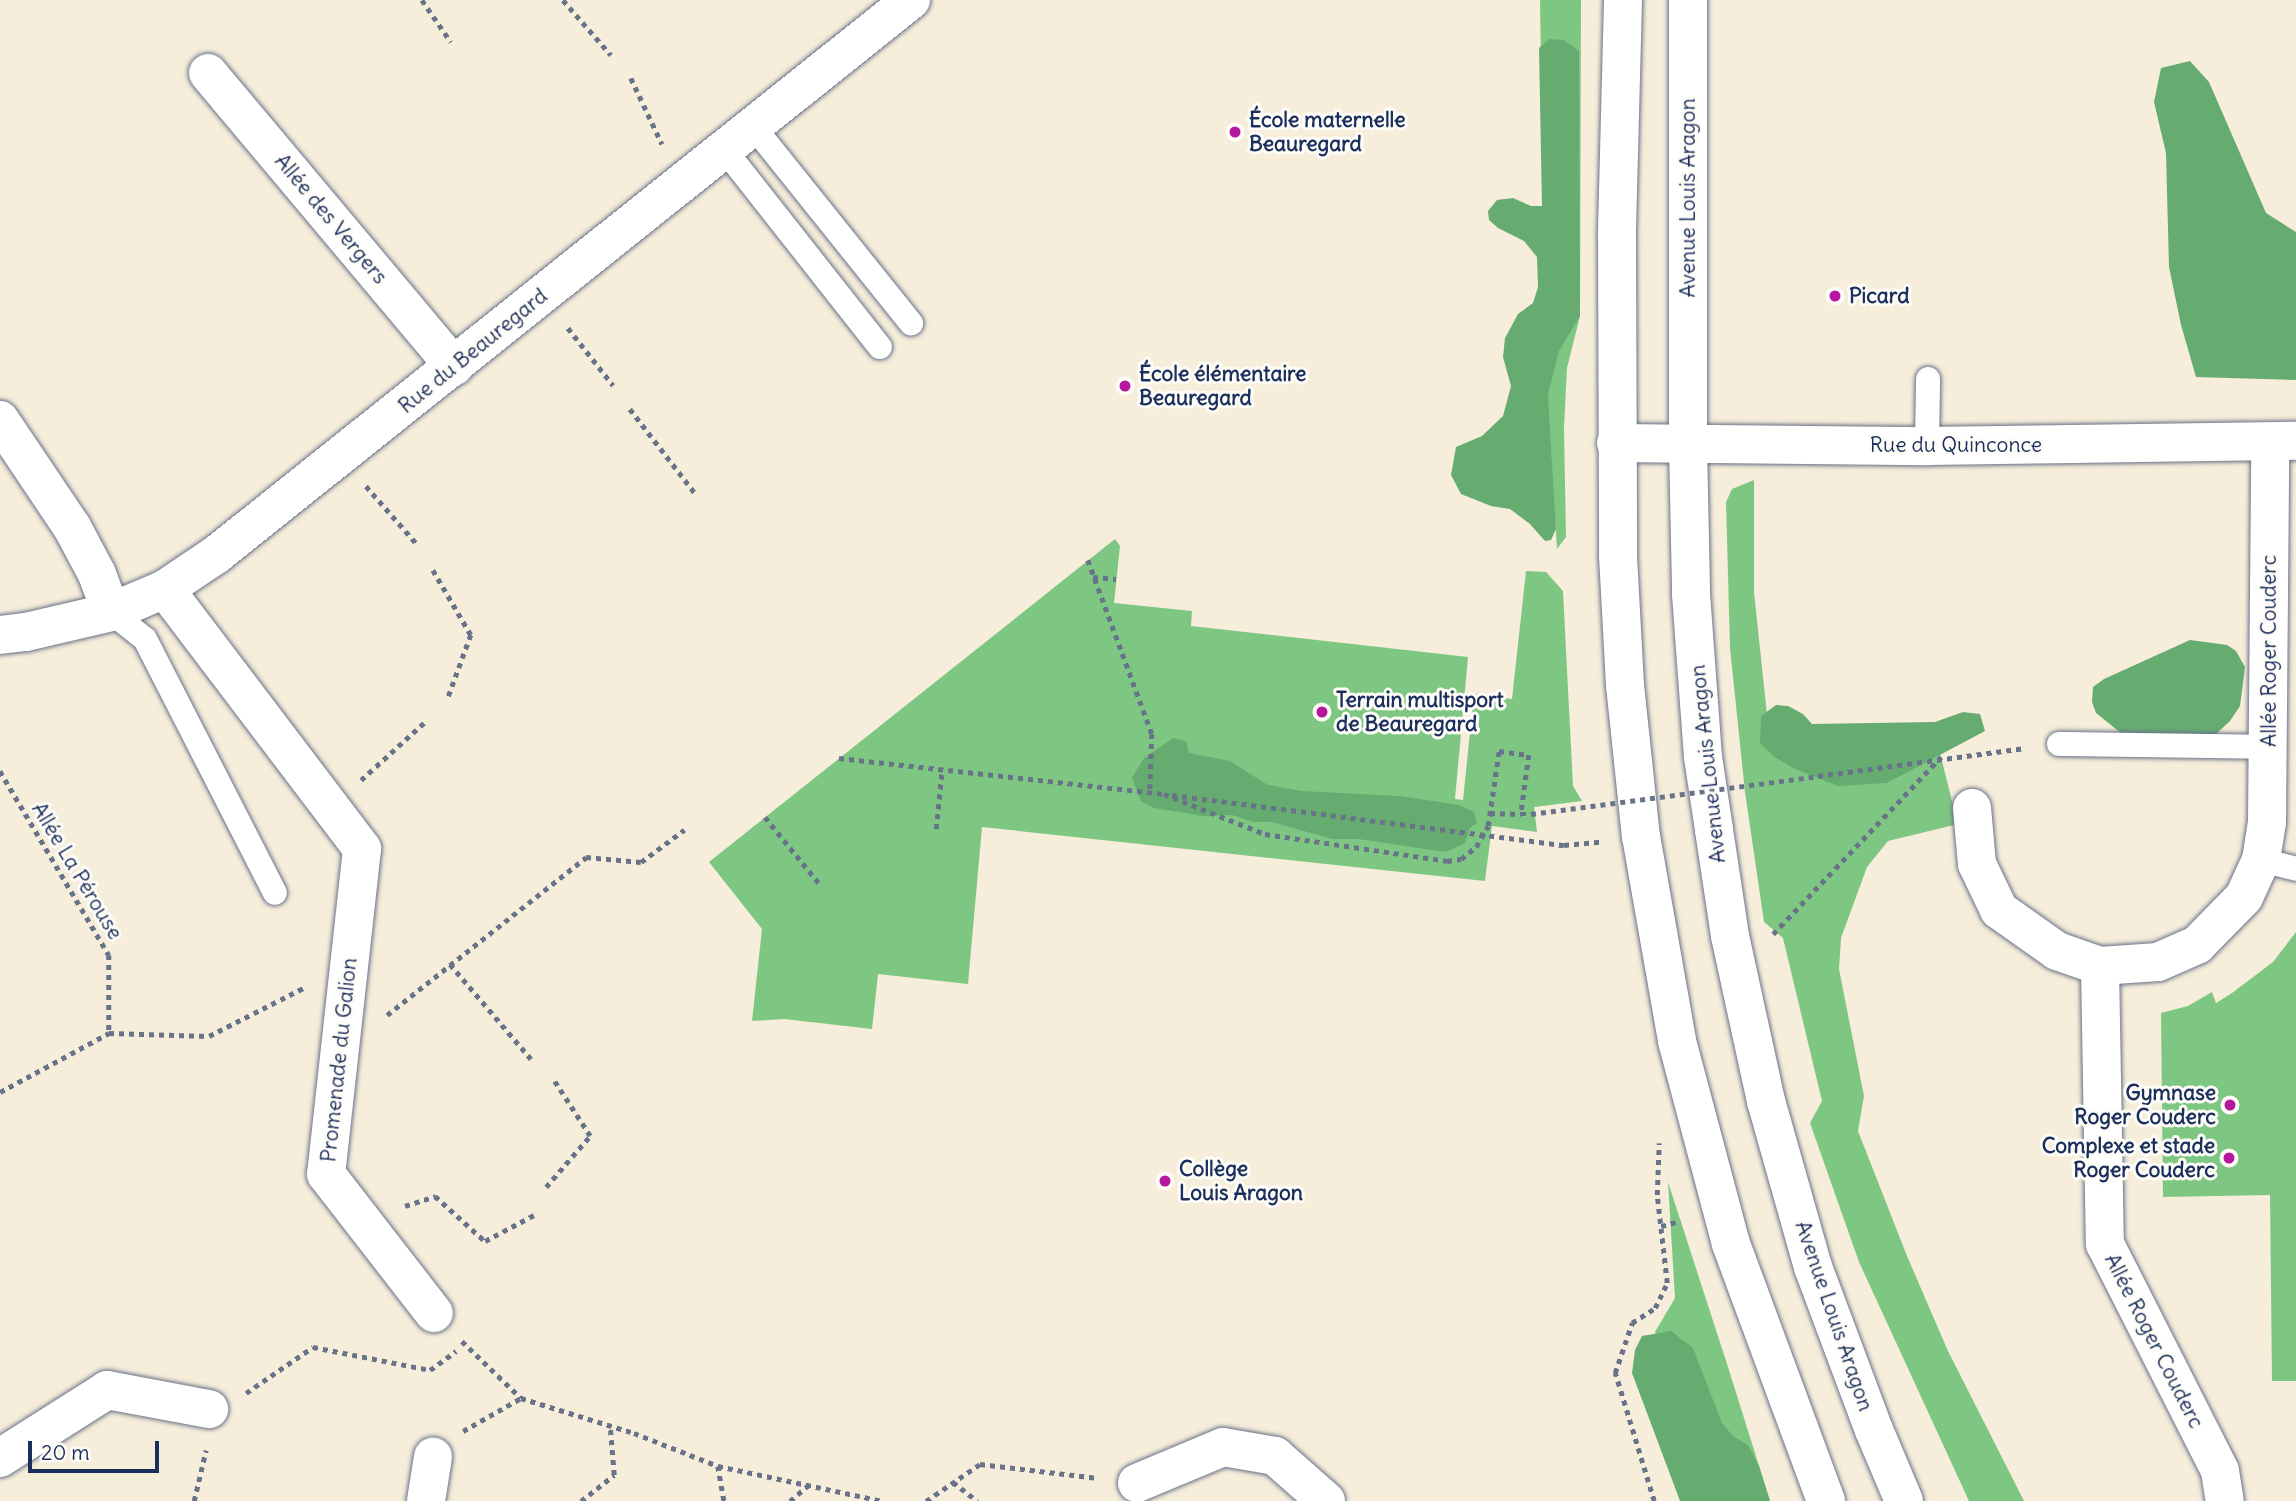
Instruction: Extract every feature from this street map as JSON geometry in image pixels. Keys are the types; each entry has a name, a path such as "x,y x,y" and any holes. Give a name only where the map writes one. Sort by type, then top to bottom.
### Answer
{"street":[{"path":"1623,0 1617,237 1616,443 1619,569 1641,836 1677,1041 1731,1244 1826,1501"},
{"name":"Avenue Louis Aragon","path":"1688,0 1688,445 1691,594 1703,757 1730,936 1766,1101 1813,1267 1874,1430 1904,1501"},
{"name":"Rue du Beauregard","path":"0,635 26,632 111,612 165,589 217,554 906,2"},
{"name":"Allée des Vergers","path":"208,73 454,366"},
{"path":"0,420 72,527 97,575 111,612"},
{"name":"Rue du Quinconce","path":"1616,443 1927,446 2283,441"},
{"name":"Allée Roger Couderc","path":"1972,808 1977,864 1999,910 2057,951 2100,966 2158,962 2197,945 2278,865 2267,822 2283,441"},
{"name":"Promenade du Galion","path":"165,589 362,849 326,1174 434,1313"},
{"name":"Allée Roger Couderc","path":"2100,966 2105,1244 2220,1471 2225,1501"},
{"path":"0,1458 107,1390 209,1409"},
{"path":"1137,1483 1223,1447 1275,1456 1326,1501"},
{"path":"426,1501 433,1457"}],"lane":[{"path":"738,137 911,323"},
{"path":"738,137 880,347"},
{"path":"1927,446 1928,379"},
{"path":"111,612 145,639 275,892"},
{"path":"2059,744 2269,747"}],"path":[{"path":"422,0 451,43"},
{"path":"563,0 611,55"},
{"path":"631,78 662,144"},
{"path":"566,324 613,385"},
{"path":"631,409 695,493"},
{"path":"340,456 416,543"},
{"path":"1088,560 1152,734 1150,792"},
{"path":"433,570 471,635 448,698"},
{"path":"1093,577 1116,579"},
{"path":"331,807 427,720"},
{"path":"1490,813 1531,814 1941,757 2059,744"},
{"path":"1164,794 1265,834 1447,861 1461,859 1476,847 1484,833 1490,813 1499,751 1529,755 1521,814"},
{"path":"1776,932 1941,757"},
{"path":"839,758 1150,792 1564,845 1600,842"},
{"path":"936,829 942,770"},
{"name":"Allée La Pérouse","path":"0,771 109,955 109,1033"},
{"path":"765,817 822,887"},
{"path":"426,984 586,856 641,862 684,830"},
{"path":"0,1092 109,1033 209,1036 349,964"},
{"path":"450,964 531,1059"},
{"path":"546,1187 590,1136 553,1079"},
{"path":"1654,1501 1615,1373 1632,1323 1655,1308 1668,1283 1657,1195 1659,1133"},
{"path":"362,1221 435,1196 485,1241 536,1214"},
{"path":"1660,1226 1680,1221"},
{"path":"434,1313 521,1398 610,1426 718,1466 883,1501"},
{"path":"194,1501 208,1441 209,1409 237,1399 313,1347 430,1370 465,1344"},
{"path":"433,1457 456,1435 521,1398"},
{"path":"581,1501 614,1475 610,1426"},
{"path":"926,1501 980,1464 1137,1483"},
{"path":"718,1466 724,1501"},
{"path":"953,1482 977,1501"},
{"path":"790,1501 807,1486"}],"green space":[{"path":"1540,0 1581,0 1580,316 1567,368 1564,428 1566,537 1557,549 1546,369"},
{"path":"1550,39 1564,40 1579,51 1580,316 1559,351 1548,394 1556,529 1551,540 1545,541 1530,524 1510,509 1491,506 1461,494 1451,475 1456,447 1482,436 1503,416 1511,386 1503,357 1505,338 1518,314 1533,303 1538,287 1537,257 1524,241 1498,228 1489,220 1488,211 1497,200 1513,198 1531,206 1542,206 1539,48"},
{"path":"2190,61 2209,82 2266,213 2296,232 2296,380 2196,377 2181,325 2169,267 2166,153 2154,102 2161,68"},
{"path":"1754,480 1754,592 1768,724 1936,737 1954,809 1954,825 1888,841 1867,867 1841,938 1839,969 1864,1096 1858,1131 1948,1351 2024,1501 1969,1501 1859,1262 1810,1123 1822,1101 1783,938 1764,922 1745,792 1730,648 1726,502 1732,489"},
{"path":"1115,539 1120,546 1114,603 1192,611 1191,626 1468,657 1455,799 1463,800 1474,694 1512,699 1526,571 1546,572 1563,591 1573,786 1582,801 1534,807 1537,832 1492,826 1485,881 982,827 968,984 878,974 872,1029 784,1019 752,1021 762,929 709,862"},
{"path":"2190,640 2227,645 2236,651 2245,667 2240,706 2230,721 2216,734 2198,739 2121,733 2096,713 2092,702 2093,687 2104,679"},
{"path":"1776,705 1788,706 1803,714 1812,724 1935,722 1963,712 1980,714 1985,731 1887,783 1838,786 1793,768 1773,756 1760,743 1761,716"},
{"path":"1173,738 1186,741 1189,753 1230,761 1268,785 1302,791 1400,796 1459,805 1474,812 1477,823 1470,828 1465,843 1446,852 1358,839 1332,839 1272,822 1253,822 1232,815 1203,816 1154,808 1141,801 1132,778 1144,758"},
{"name":"Complexe et stade Roger Couderc","path":"2296,932 2296,1381 2272,1381 2270,1195 2163,1197 2161,1013 2188,1006 2212,992 2216,1003 2273,962"},
{"path":"1668,1182 1770,1501 1708,1501 1655,1332 1675,1298"},
{"path":"1671,1331 1693,1348 1722,1423 1733,1436 1748,1445 1759,1466 1770,1501 1680,1501 1632,1373 1635,1350 1642,1336"}],"place":[{"name":"École maternelle Beauregard","path":"1235,132"},
{"name":"Picard","path":"1835,296"},
{"name":"École élémentaire Beauregard","path":"1125,386"},
{"name":"Terrain multisport de Beauregard","path":"1322,712"},
{"name":"Gymnase Roger Couderc","path":"2230,1105"},
{"name":"Complexe et stade Roger Couderc","path":"2229,1158"},
{"name":"Collège Louis Aragon","path":"1165,1181"}]}
